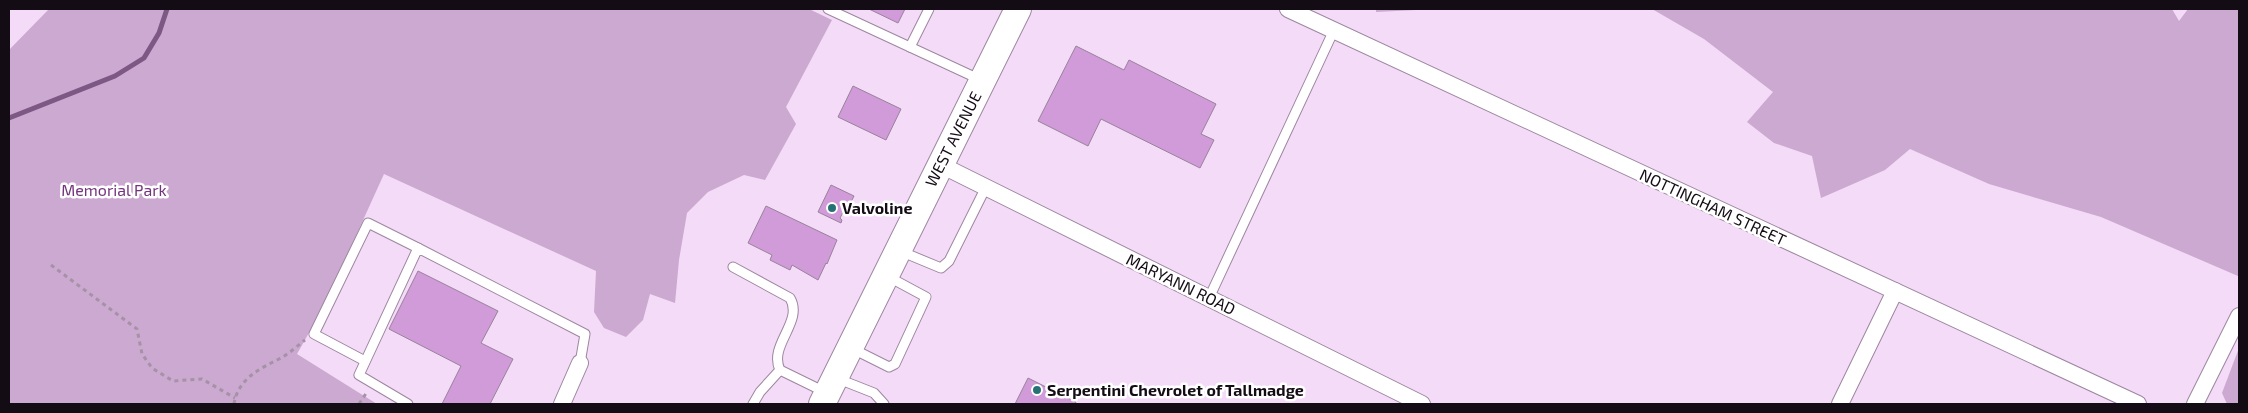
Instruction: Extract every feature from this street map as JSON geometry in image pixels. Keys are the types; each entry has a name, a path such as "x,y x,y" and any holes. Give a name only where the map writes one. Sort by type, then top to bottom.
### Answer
{"main road":[{"name":"WEST AVENUE","path":"827,391 1018,9"}],"street":[{"name":"NOTTINGHAM STREET","path":"1288,9 2138,404"},
{"name":"MARYANN ROAD","path":"940,164 1422,404"},
{"path":"1840,404 1895,291"},
{"path":"2195,404 2239,316"},
{"path":"562,404 580,363"}],"lane":[{"path":"828,9 982,81"},
{"path":"910,47 929,9"},
{"path":"1209,298 1334,30"},
{"path":"897,250 941,268 949,261 986,187"},
{"path":"365,361 314,334 368,223 585,334 580,363"},
{"path":"408,404 359,375 418,248"},
{"path":"733,267 790,298 793,303 794,313 777,353 776,363 780,370 827,391 874,393 884,404"},
{"path":"849,346 889,367 894,364 926,297 885,275"},
{"path":"753,404 760,392 780,370"}],"path":[{"path":"51,265 137,329 142,354 152,368 173,380 202,379 235,398"},
{"path":"234,404 235,398 245,380 264,365 281,358 314,334"}],"green space":[{"name":"Memorial Park","path":"49,9 809,9 832,20 786,107 796,124 765,180 744,175 708,192 687,213 679,260 675,303 650,294 643,320 626,337 604,328 594,312 596,271 384,174 324,306 297,354 377,404 9,404 9,50"},
{"path":"1376,9 1436,9 1376,12"},
{"path":"1652,9 2172,9 2179,21 2188,9 2239,9 2238,276 2101,217 1989,184 1910,149 1885,170 1821,198 1812,156 1774,143 1747,122 1773,92 1704,39"},
{"path":"2239,348 2239,404 2227,404 2222,393"}],"building":[{"path":"869,9 905,9 898,23"},
{"path":"1076,46 1124,70 1129,60 1216,104 1201,134 1214,140 1200,168 1101,119 1088,146 1038,121"},
{"path":"853,86 901,109 886,140 838,117"},
{"name":"Valvoline","path":"831,185 854,196 840,218 842,220 841,223 818,212"},
{"path":"766,206 837,240 818,280 792,265 790,270 770,260 772,255 748,243"},
{"path":"418,271 498,311 481,343 513,359 490,404 442,404 461,366 389,329"},
{"name":"Serpentini Chevrolet of Tallmadge","path":"1028,378 1076,402 1075,404 1015,404"}],"waterway":[{"path":"9,118 115,76 144,58 159,33 167,9"}],"place":[{"name":"Valvoline","path":"832,208"},
{"name":"Serpentini Chevrolet of Tallmadge","path":"1037,390"}]}
